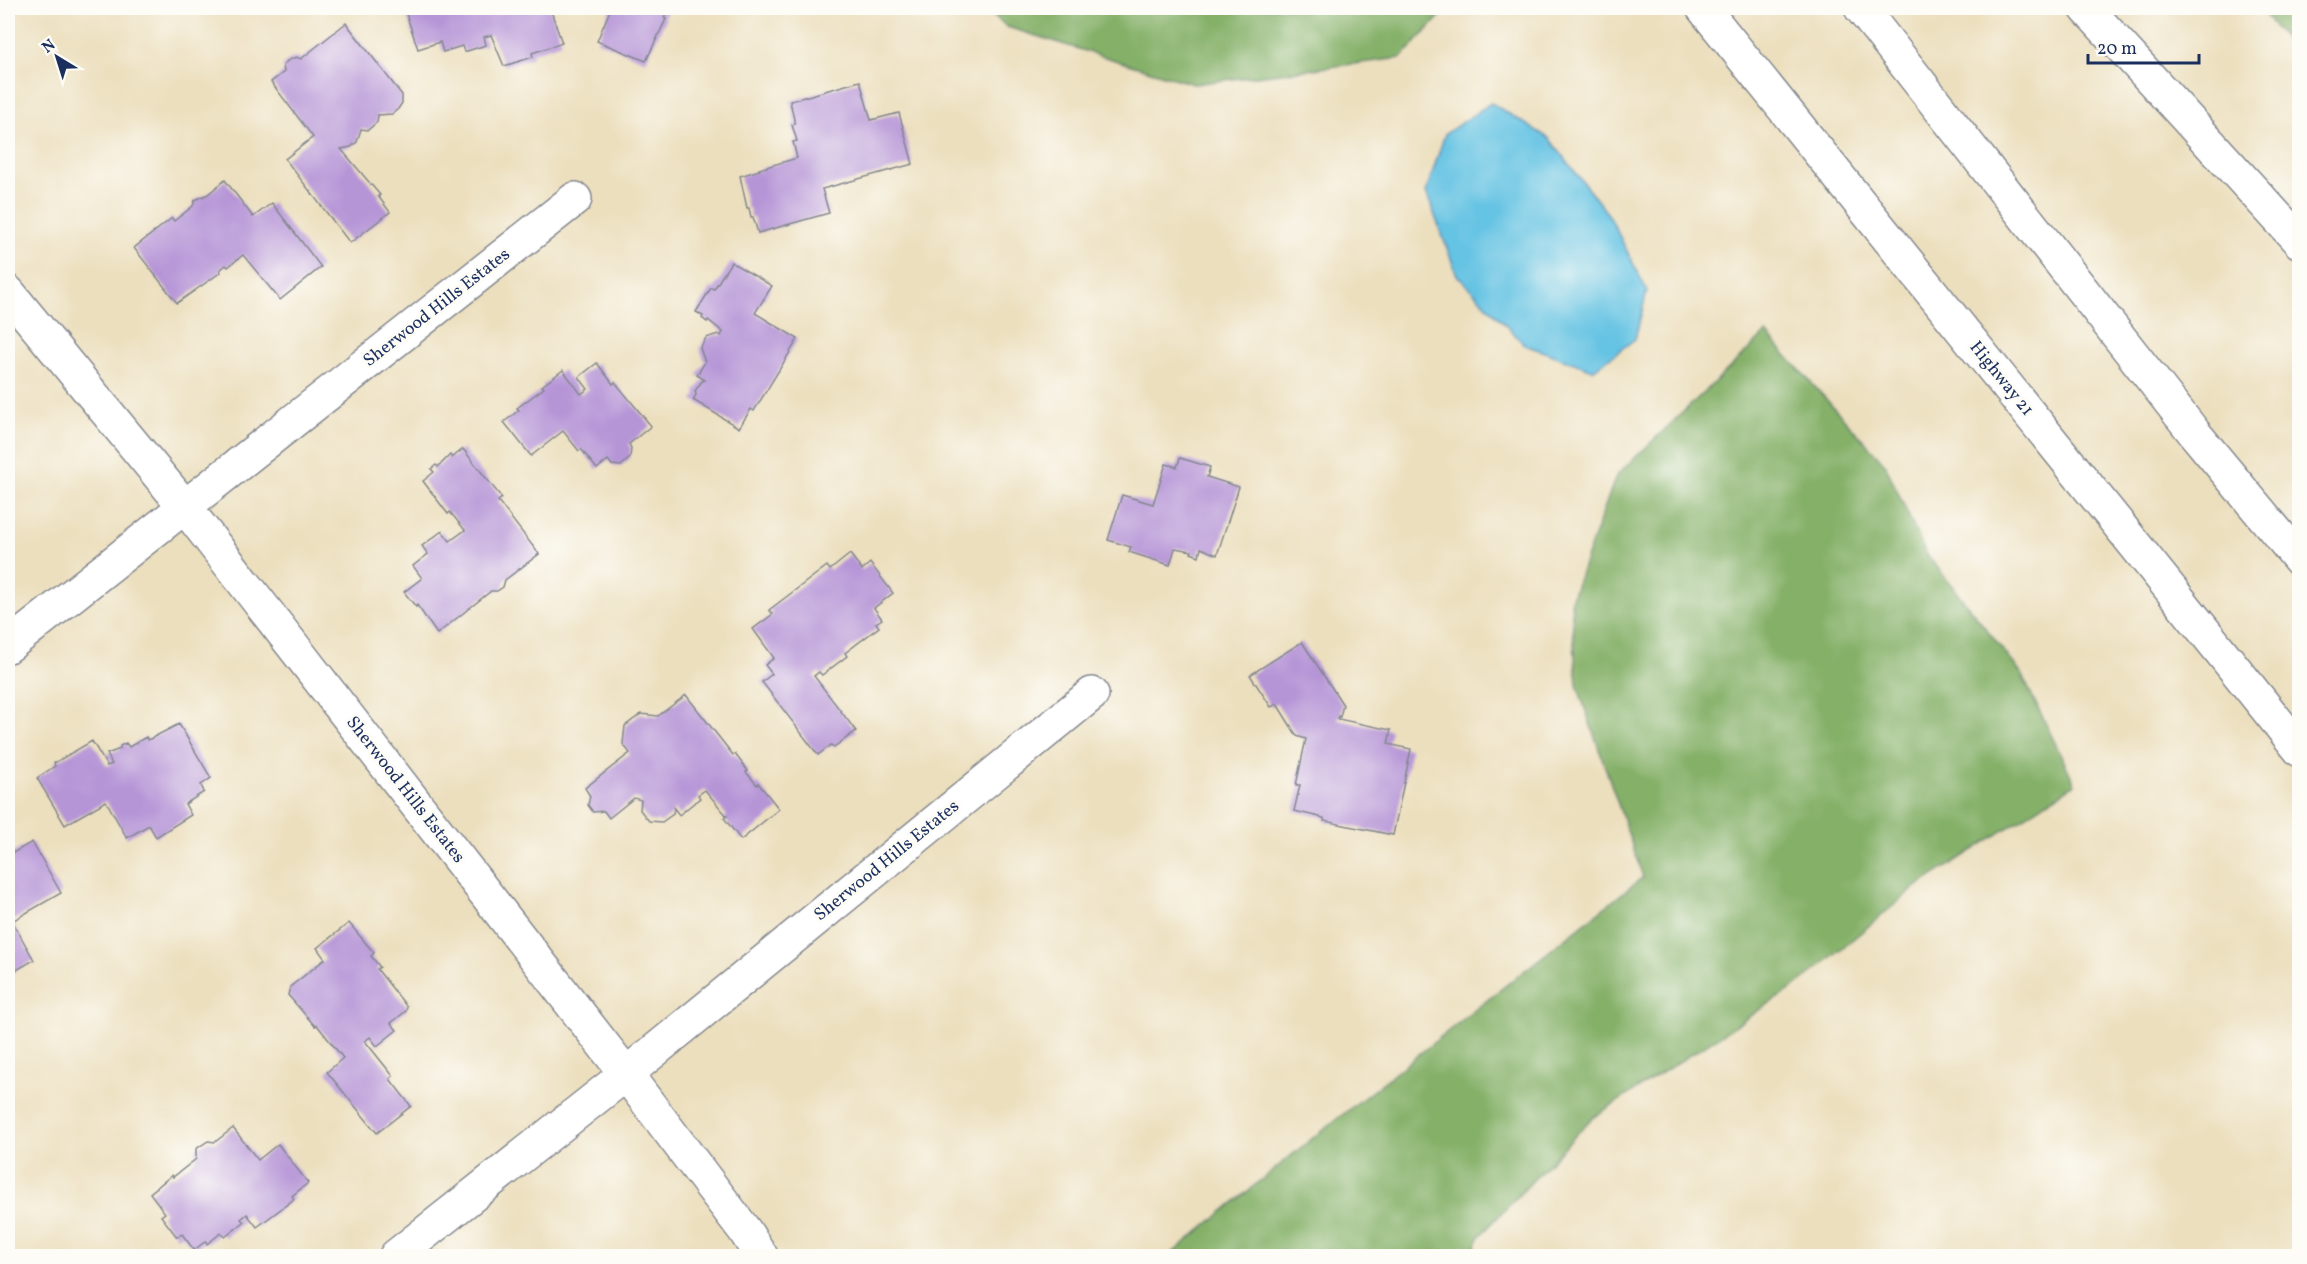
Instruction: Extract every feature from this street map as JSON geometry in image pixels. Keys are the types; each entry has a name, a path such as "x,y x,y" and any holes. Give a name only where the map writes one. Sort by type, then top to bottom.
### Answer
{"street":[{"name":"Highway 21","path":"1703,8 2300,750"},
{"path":"1861,8 2196,435 2300,560"},
{"path":"2086,8 2300,242"},
{"name":"Sherwood Hills Estates","path":"8,646 575,199"},
{"name":"Sherwood Hills Estates","path":"8,292 185,507 626,1074 738,1221 762,1257"},
{"name":"Sherwood Hills Estates","path":"396,1257 626,1074 1092,694"}],"green space":[{"path":"985,8 1448,8 1401,58 1193,84 1007,27"},
{"path":"2259,8 2299,8 2299,56"},
{"path":"1766,333 1885,464 1925,552 2021,673 2075,784 1916,887 1795,987 1592,1118 1480,1236 1471,1256 1169,1256 1304,1145 1643,877 1577,685 1571,600 1616,476"}],"water":[{"path":"1491,103 1549,138 1610,217 1647,291 1635,339 1593,370 1525,345 1457,275 1426,192 1445,134"}],"building":[{"path":"404,8 550,8 562,43 532,53 533,57 504,66 491,35 484,37 486,45 464,52 462,46 443,52 440,42 418,49"},
{"path":"611,8 668,8 664,18 666,19 646,61 597,41"},
{"path":"346,23 402,95 402,103 398,109 392,114 378,115 377,122 368,130 361,129 357,142 351,147 341,149 380,195 378,196 390,212 350,243 285,159 313,137 271,82 284,72 283,66 287,61 296,57 301,59"},
{"path":"860,81 871,120 899,113 913,164 822,189 829,213 758,233 753,217 747,208 740,176 797,158 793,142 797,141 792,125 795,124 790,101"},
{"path":"225,180 253,217 272,203 321,267 280,300 243,255 228,267 226,265 220,270 221,272 177,303 134,248 172,218 174,221 193,206 195,200 208,194"},
{"path":"731,262 772,286 755,313 798,339 754,411 751,409 739,428 693,400 696,395 695,391 705,380 697,375 705,362 700,348 706,338 718,334 721,336 723,332 696,312"},
{"path":"597,363 651,426 629,444 630,458 621,466 612,465 608,460 597,469 563,431 531,456 504,422 519,410 517,408 563,370 581,394 588,389 579,377"},
{"path":"463,449 502,498 498,501 539,554 505,580 503,587 497,591 491,591 437,634 417,605 416,607 404,592 422,578 413,566 428,554 422,546 442,531 450,541 465,530 450,512 448,514 423,481 434,472 431,469 436,465 438,467 450,455 452,458"},
{"path":"1180,458 1210,467 1207,477 1239,487 1217,555 1201,548 1199,556 1191,553 1192,551 1175,548 1170,565 1129,552 1131,547 1108,540 1122,495 1153,504 1166,464 1177,467"},
{"path":"850,554 862,570 870,563 893,593 874,608 882,619 876,623 879,627 845,653 847,656 822,675 819,672 814,676 856,731 818,755 762,682 772,674 765,665 774,658 753,629 773,614 769,610 827,566 830,570"},
{"path":"1302,642 1343,705 1338,719 1391,730 1388,744 1411,749 1393,835 1324,821 1324,818 1294,811 1300,785 1296,785 1306,739 1297,736 1277,704 1271,707 1250,675"},
{"path":"686,695 733,755 735,754 748,771 746,772 779,809 741,840 724,818 727,816 705,790 698,795 700,798 679,815 674,808 673,814 662,822 649,821 640,810 641,800 634,798 609,818 604,811 593,812 588,805 590,796 585,788 630,753 623,744 625,726 641,714 658,716"},
{"path":"179,724 211,778 201,785 204,792 185,804 191,815 156,837 149,825 127,838 106,801 65,825 37,778 55,766 54,763 92,741 107,766 112,764 107,754 120,749 120,746 126,743 129,747 146,737 148,740"},
{"path":"32,842 61,893 12,921 34,960 8,975 8,852 12,850 13,853"},
{"path":"349,923 374,953 371,956 380,967 377,969 407,1007 406,1011 391,1023 397,1030 377,1046 370,1037 365,1041 393,1076 390,1079 411,1106 377,1133 327,1072 343,1058 317,1025 315,1026 288,995 290,987 325,959 317,948"},
{"path":"233,1128 258,1160 278,1144 308,1183 292,1196 294,1199 257,1227 247,1214 241,1219 244,1222 225,1237 221,1233 207,1244 206,1241 194,1250 182,1234 177,1237 161,1216 165,1213 150,1193 196,1159 196,1149 208,1141 215,1142"}]}
